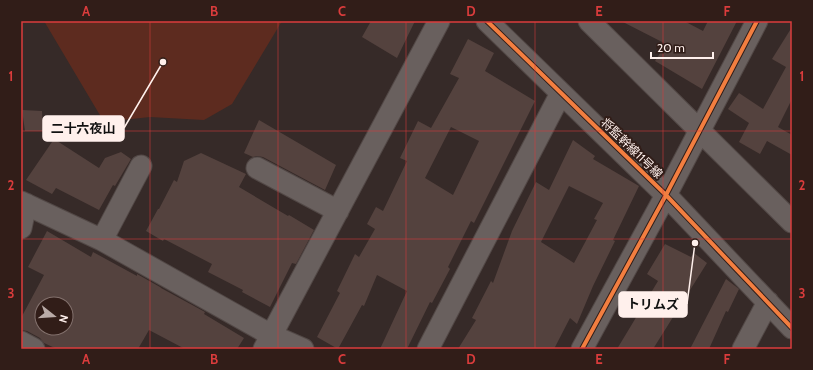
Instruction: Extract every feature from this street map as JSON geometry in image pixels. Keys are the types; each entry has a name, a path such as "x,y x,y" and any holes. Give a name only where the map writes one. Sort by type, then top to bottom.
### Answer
{"street":[{"path":"267,342 439,21"},
{"name":"将監幹線11号線","path":"487,21 666,195 792,328"},
{"path":"582,349 666,195 757,21"},
{"path":"594,23 792,222"},
{"path":"428,349 561,93"},
{"path":"102,240 141,166"},
{"path":"257,168 338,211"},
{"path":"21,228 24,203 102,240 267,342 303,349"},
{"path":"743,349 768,302"},
{"path":"21,342 34,349"}],"shaded area":[{"path":"44,21 282,21 232,104 204,120 150,117 104,122"}],"building":[{"path":"371,21 415,21 397,58 362,37"},
{"path":"621,21 684,21 703,31 708,21 737,21 702,89 655,61 666,44"},
{"path":"792,27 792,99 778,127 792,135 792,155 767,141 760,154 739,142 749,123 728,109 739,93 763,109 786,67 772,59"},
{"path":"468,39 494,53 485,71 535,101 474,223 471,221 448,267 450,269 432,303 430,302 407,349 380,349 407,291 377,275 364,306 362,305 338,349 317,337 340,293 337,291 355,254 359,257 375,229 367,224 376,207 383,211 407,161 400,158 418,121 431,128 459,78 450,74","holes":["451,127 479,141 453,195 425,178"]},
{"path":"22,110 42,111 43,131 25,131"},
{"path":"259,120 336,165 325,190 263,157 253,157 244,153"},
{"path":"54,139 99,168 105,158 121,152 131,159 115,186 113,185 99,210 56,188 52,194 26,180"},
{"path":"573,140 595,156 593,159 639,186 613,240 615,241 593,286 577,324 570,318 554,349 458,349 476,320 472,318 491,281 493,283 512,231 536,182 549,190","holes":["569,186 603,203 594,219 597,220 574,263 541,242"]},
{"path":"201,153 246,174 239,187 314,230 296,264 292,263 270,307 242,292 243,290 208,272 212,264 164,239 163,241 146,231 174,180 177,182 184,161"},
{"path":"47,231 91,257 93,252 137,276 137,274 205,312 204,314 244,338 237,349 185,349 149,330 138,349 57,349 44,343 36,336 74,336 74,296 34,296 34,335 21,330 21,318 44,275 28,267"},
{"path":"665,244 691,257 694,253 707,263 653,349 617,349 658,281 647,274"},
{"path":"726,279 739,289 728,312 726,311 709,349 690,349"}],"cycle path":[{"path":"487,21 666,195 792,328"},
{"path":"582,349 666,195 757,21"}],"place":[{"name":"二十六夜山","path":"163,62"},
{"name":"トリムズ","path":"695,243"}]}
